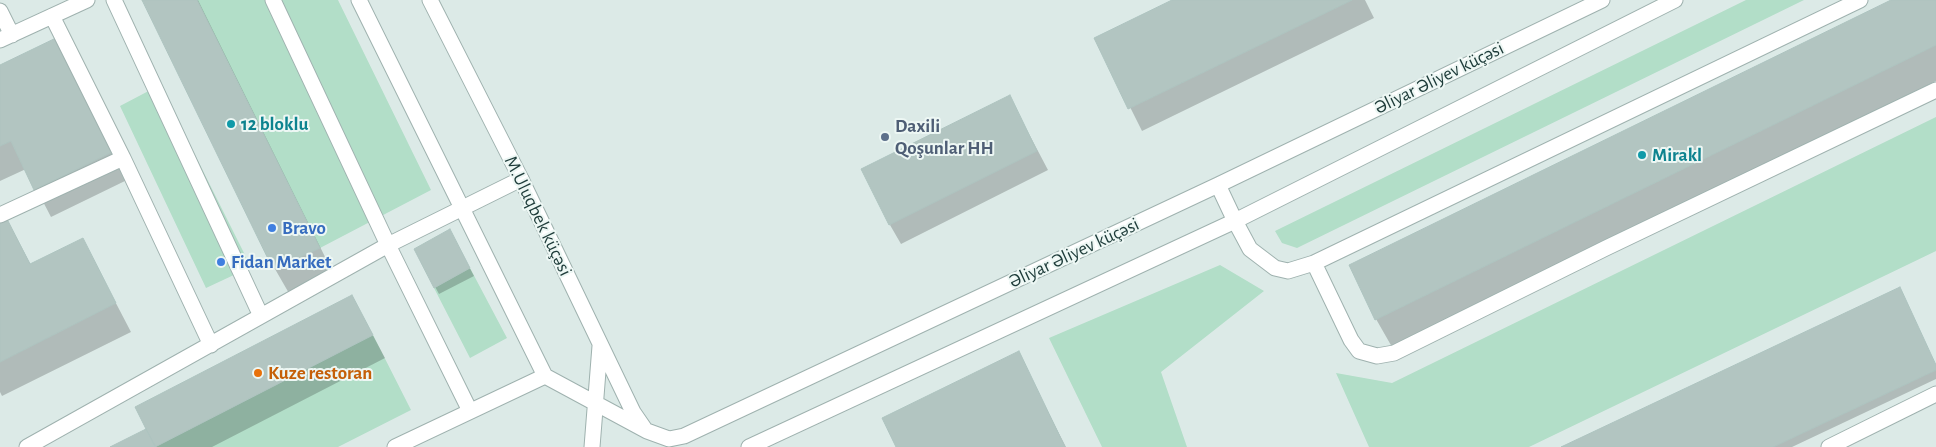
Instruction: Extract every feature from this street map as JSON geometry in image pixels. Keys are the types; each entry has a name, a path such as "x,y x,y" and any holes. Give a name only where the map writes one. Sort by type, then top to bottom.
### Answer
{"street":[{"path":"0,11 6,37 87,0"},
{"path":"114,0 261,316"},
{"path":"273,0 388,245 470,411"},
{"path":"359,0 545,376 395,447"},
{"name":"M.Uluqbek küçəsi","path":"430,0 521,179 633,412 647,432"},
{"name":"Əliyar Əliyev küçəsi","path":"545,376 647,432 669,439 684,436 1218,185 1602,0"},
{"name":"Əliyar Əliyev küçəsi","path":"749,447 1234,221 1675,0"},
{"path":"1218,185 1234,221 1250,249 1275,268 1288,271 1314,263 1860,0"},
{"path":"52,16 123,158 211,345"},
{"path":"1314,263 1351,340 1359,351 1378,356 1394,353 1606,248 1936,90"},
{"path":"0,215 123,158"},
{"path":"27,447 388,245 521,179"},
{"path":"592,447 600,345"},
{"path":"1829,447 1936,394"}],"green space":[{"path":"197,0 338,0 431,190 320,248"},
{"path":"1746,0 1804,0 1297,248 1282,243 1275,231"},
{"path":"160,85 251,267 206,288 120,106"},
{"path":"1936,117 1936,251 1529,447 1369,447 1336,373 1392,383"},
{"path":"1220,265 1264,291 1161,372 1187,447 1102,447 1049,338"},
{"path":"470,268 507,338 470,358 434,288"},
{"path":"373,335 411,410 338,447 155,447"}],"building":[{"name":"12 bloklu","path":"142,0 197,0 320,248 273,269"},
{"path":"1172,0 1352,0 1128,109 1094,38"},
{"name":"Mirakl","path":"1891,0 1936,0 1936,45 1375,320 1349,265"},
{"path":"58,37 112,152 34,190 11,141 0,146 0,65"},
{"path":"1010,95 1037,151 889,225 861,169"},
{"path":"6,217 30,264 83,238 116,303 0,362 0,220"},
{"path":"450,229 470,268 434,288 414,249"},
{"path":"1900,287 1936,365 1936,370 1773,447 1561,447"},
{"path":"352,295 373,335 155,447 135,407"},
{"path":"1019,351 1065,447 896,447 882,418"},
{"path":"146,429 156,447 110,447"}],"place":[{"name":"12 bloklu","path":"231,124"},
{"name":"Daxili Qoşunlar HH","path":"885,137"},
{"name":"Mirakl","path":"1642,155"},
{"name":"Bravo","path":"272,228"},
{"name":"Fidan Market","path":"221,262"},
{"name":"Kuze restoran","path":"258,373"}]}
